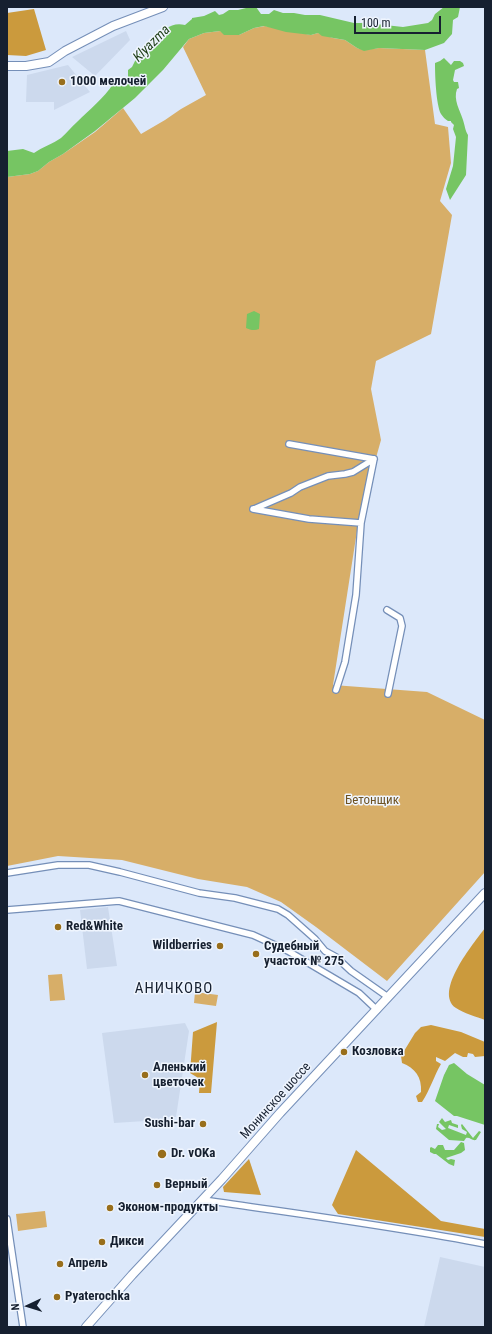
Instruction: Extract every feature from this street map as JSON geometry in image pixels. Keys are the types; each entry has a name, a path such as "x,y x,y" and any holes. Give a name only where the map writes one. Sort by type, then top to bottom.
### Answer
{"main road":[{"path":"7,66 26,66 49,62 66,51 113,26 163,7"},
{"name":"Монинское шоссе","path":"86,1327 132,1275 204,1200 280,1113 485,893"}],"street":[{"path":"289,444 374,458"},
{"path":"361,523 309,518 253,509 291,493 300,487 328,476 353,472 374,458"},
{"path":"336,690 345,662 356,595 361,523 374,458"},
{"path":"387,610 400,618 402,626 388,694"},
{"path":"7,873 58,865 89,865 199,893 235,898 278,910 288,915 315,939 325,951 336,957 351,971 388,997"},
{"path":"7,910 119,901 253,935 288,951 352,989 377,1010"},
{"path":"204,1200 346,1222 405,1229 485,1244"},
{"path":"7,1219 8,1234 23,1327"}],"shaded area":[{"path":"34,9 46,50 26,56 7,55 7,13"},
{"path":"126,31 130,40 95,76 72,57"},
{"path":"68,65 90,92 54,110 54,102 26,102 27,75"},
{"path":"108,907 117,966 87,969 80,910"},
{"path":"485,928 485,1020 456,1008 450,1001 449,991 452,980 458,968"},
{"path":"217,1022 211,1093 199,1093 200,1079 190,1073 193,1032"},
{"name":"Аленький цветочек","path":"185,1023 189,1031 176,1117 164,1117 161,1120 114,1123 102,1033"},
{"path":"431,1025 461,1032 485,1042 485,1056 475,1057 473,1054 468,1053 467,1057 463,1057 455,1053 445,1061 436,1057 436,1061 441,1064 422,1102 418,1102 416,1096 421,1092 419,1078 414,1070 402,1063 401,1056 415,1033 421,1027"},
{"path":"356,1150 441,1221 485,1229 485,1237 338,1214 332,1205"},
{"path":"249,1159 261,1195 224,1192 223,1187"},
{"path":"440,1257 485,1267 485,1327 424,1327"}],"green space":[{"name":"Бетонщик","path":"265,26 311,35 318,33 345,40 357,48 364,50 379,48 425,50 435,124 448,127 451,163 440,201 452,215 431,334 376,361 371,389 381,440 359,518 333,685 427,692 485,720 485,872 387,981 281,902 247,887 198,879 122,860 58,856 7,866 7,177 30,174 38,171 49,162 95,132 123,108 141,134 165,120 206,95 183,47 189,39 204,33 220,31 239,35 254,28"},
{"path":"62,974 65,1000 50,1001 48,975"},
{"path":"195,992 218,995 216,1006 194,1003"},
{"path":"45,1211 47,1227 18,1231 16,1214"}],"water":[{"name":"Klyazma","path":"256,7 261,14 269,14 274,10 283,13 320,15 354,23 403,27 428,23 432,20 435,14 444,7 460,7 458,17 453,20 452,34 444,43 425,50 379,48 364,51 345,40 322,36 318,33 311,35 286,32 264,26 254,28 239,35 224,35 220,31 204,33 189,39 163,70 135,98 95,131 38,171 30,174 7,177 7,151 23,149 34,153 61,138 101,99 113,84 121,85 128,81 128,70 132,67 138,55 154,37 165,34 165,29 179,24 185,25 192,18 204,16 215,11 219,15 229,10 238,10"},
{"path":"444,58 451,65 454,61 460,61 464,66 455,70 453,80 454,82 458,82 459,88 457,89 456,93 456,101 468,135 466,175 450,200 446,189 453,166 456,137 453,129 454,125 451,121 448,121 443,117 439,109 435,75 435,63"},
{"path":"254,311 260,314 259,329 251,330 246,328 247,314"},
{"path":"454,1063 467,1074 485,1085 485,1125 454,1116 435,1101 449,1065"},
{"path":"442,1118 445,1122 451,1120 452,1123 458,1125 458,1128 449,1125 448,1128 466,1135 467,1132 462,1129 462,1124 473,1138 479,1131 481,1132 476,1140 466,1138 464,1141 449,1140 436,1129 437,1124 439,1124 438,1127 442,1130 446,1129 439,1122"},
{"path":"461,1142 464,1143 465,1150 461,1153 446,1158 448,1160 455,1160 454,1166 436,1154 430,1152 431,1147 435,1149 438,1145 443,1145 445,1150 454,1150"}],"place":[{"name":"1000 мелочей","path":"62,82"},
{"name":"Red&White","path":"58,927"},
{"name":"Wildberries","path":"220,946"},
{"name":"Судебный участок № 275","path":"256,954"},
{"name":"Козловка","path":"344,1052"},
{"name":"Аленький цветочек","path":"145,1075"},
{"name":"Sushi-bar","path":"203,1124"},
{"name":"Dr. vOKa","path":"162,1154"},
{"name":"Верный","path":"157,1185"},
{"name":"Эконом-продукты","path":"110,1208"},
{"name":"Дикси","path":"102,1242"},
{"name":"Апрель","path":"60,1264"},
{"name":"Pyaterochka","path":"57,1297"}],"district":[{"name":"АНИЧКОВО","path":"174,989"}]}
